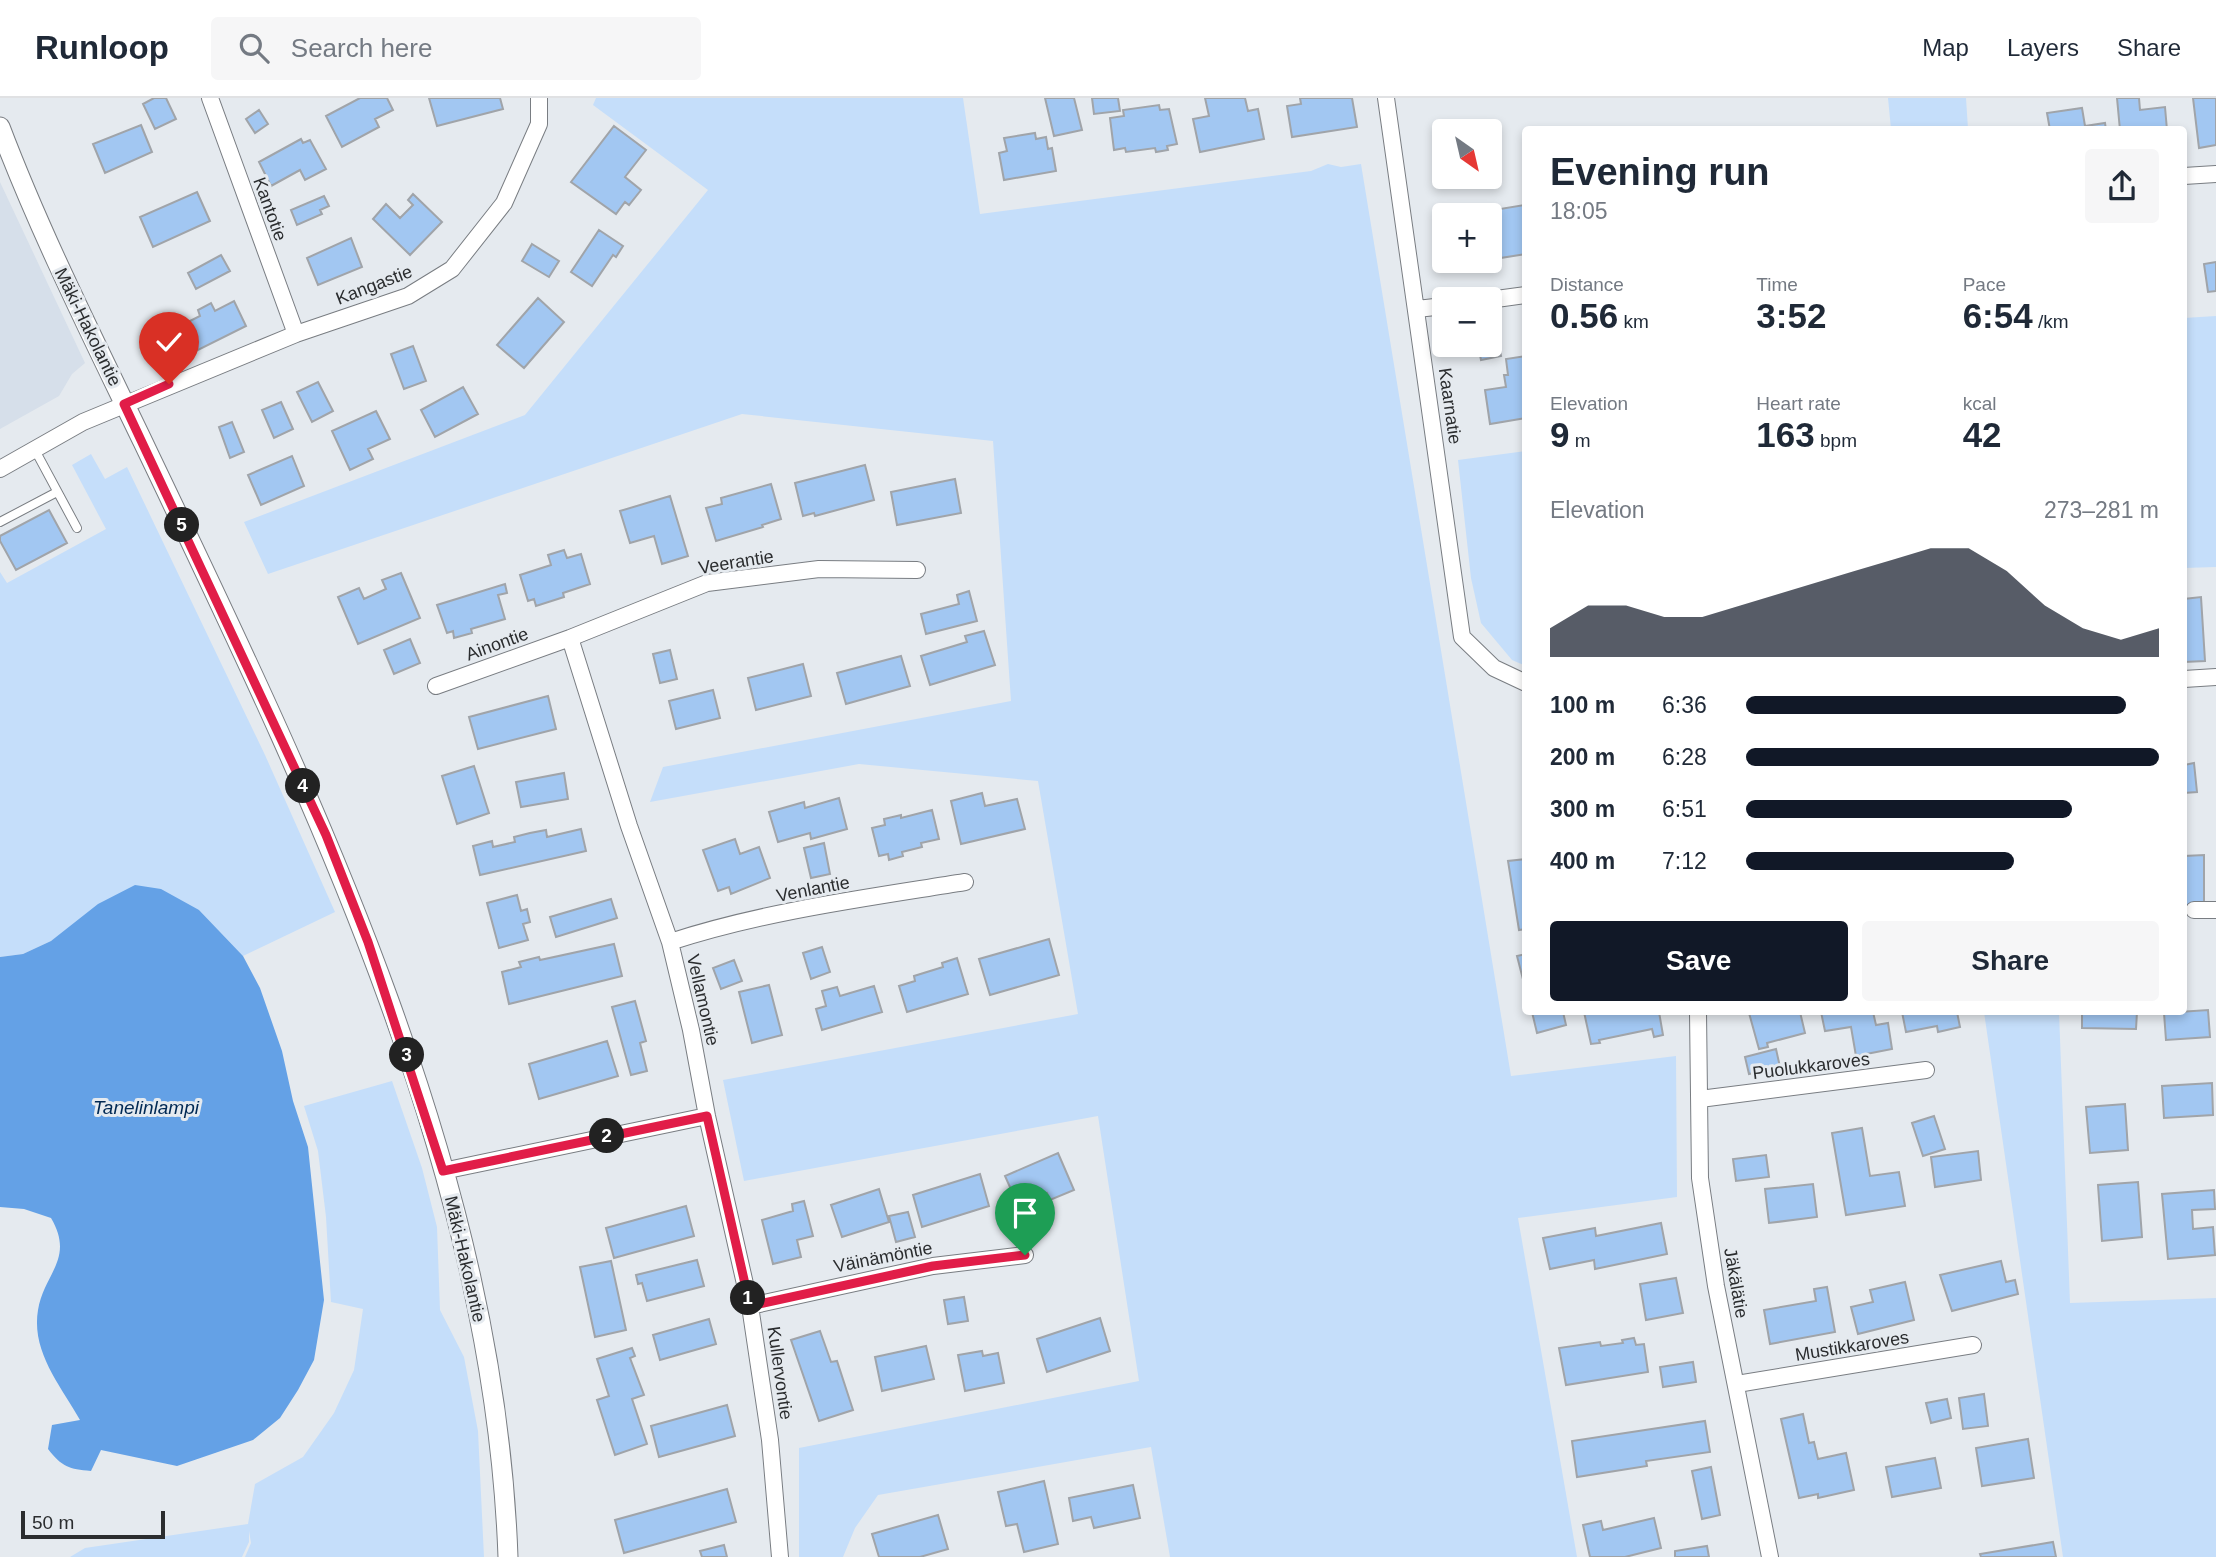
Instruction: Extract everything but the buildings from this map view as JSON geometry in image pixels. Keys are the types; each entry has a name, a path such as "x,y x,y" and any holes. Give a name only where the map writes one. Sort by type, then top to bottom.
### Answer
{"street":[{"name":"Kantotie","path":"210,98 296,334"},
{"name":"Kangastie","path":"0,469 83,422 296,334 408,296 452,269 504,203 539,124 539,98"},
{"name":"Kaarnatie","path":"1387,98 1462,637 1494,668 1522,681"},
{"name":"Mäki-Hakolantie","path":"0,127 59,267 326,835 368,942 443,1171 475,1294 496,1407 505,1487 508,1557"},
{"path":"2187,176 2216,174"},
{"path":"1502,298 1522,296"},
{"path":"1417,309 1432,307"},
{"name":"Veerantie","path":"570,638 707,583 820,569 917,570"},
{"name":"Ainontie","path":"436,686 570,638"},
{"name":"Vellamontie","path":"570,638 629,826 670,942 691,1030 707,1116"},
{"path":"2187,678 2216,677"},
{"name":"Venlantie","path":"670,942 709,929 830,904 965,882"},
{"path":"2194,911 2216,909"},
{"name":"Jäkälätie","path":"1698,1015 1700,1178 1716,1286 1770,1557"},
{"name":"Puolukkaroves","path":"1700,1099 1926,1070"},
{"path":"443,1171 707,1116"},
{"name":"Kullervontie","path":"707,1116 750,1306 770,1440 780,1557"},
{"name":"Väinämöntie","path":"750,1306 933,1266 1025,1255"},
{"name":"Mustikkaroves","path":"1737,1384 1973,1345"}],"lane":[{"path":"35,450 77,528"},
{"path":"0,522 57,492"}],"shaded area":[{"path":"596,98 963,98 980,214 1311,171 1328,164 1341,167 1361,164 1511,1076 1676,1056 1677,1197 1518,1218 1577,1557 1170,1557 1151,1447 878,1495 855,1528 843,1557 799,1557 799,1448 1139,1381 1098,1116 744,1181 723,1080 1078,1014 1038,781 859,764 650,802 663,767 1011,701 993,441 742,414 268,574 244,522 525,415 708,190 593,105"},
{"path":"1888,98 1966,98 1968,126 1891,126"},
{"path":"0,182 85,363 72,374 59,396 0,429"},
{"path":"2216,316 2216,567 2187,568 2187,318"},
{"path":"1522,452 1522,664 1512,660 1481,623 1471,578 1458,460"},
{"path":"91,454 105,479 127,467 265,755 335,912 243,956 199,910 75,924 51,941 23,954 0,957 0,572 7,583 106,529 72,465"},
{"path":"1984,1015 2059,1015 2070,1303 2216,1298 2216,1557 2063,1557"},
{"path":"392,1081 422,1168 437,1227 440,1310 464,1357 478,1431 484,1557 245,1557 251,1543 249,1531 249,1542 242,1557 70,1557 85,1548 248,1524 255,1484 303,1457 334,1413 354,1370 363,1309 331,1302 326,1217 318,1151 304,1106"}],"water":[{"name":"Tanelinlampi","path":"135,885 161,889 199,910 243,956 260,988 282,1051 293,1101 308,1147 324,1300 314,1360 280,1418 253,1440 177,1466 101,1450 91,1471 66,1466 48,1449 52,1425 80,1420 49,1368 39,1340 37,1325 41,1297 59,1255 58,1232 51,1218 24,1209 0,1207 0,957 23,954 51,941 98,904"}],"route":[{"path":"169,384 124,404 326,835 368,942 443,1171 707,1116 750,1306 933,1266 1025,1255"}]}
